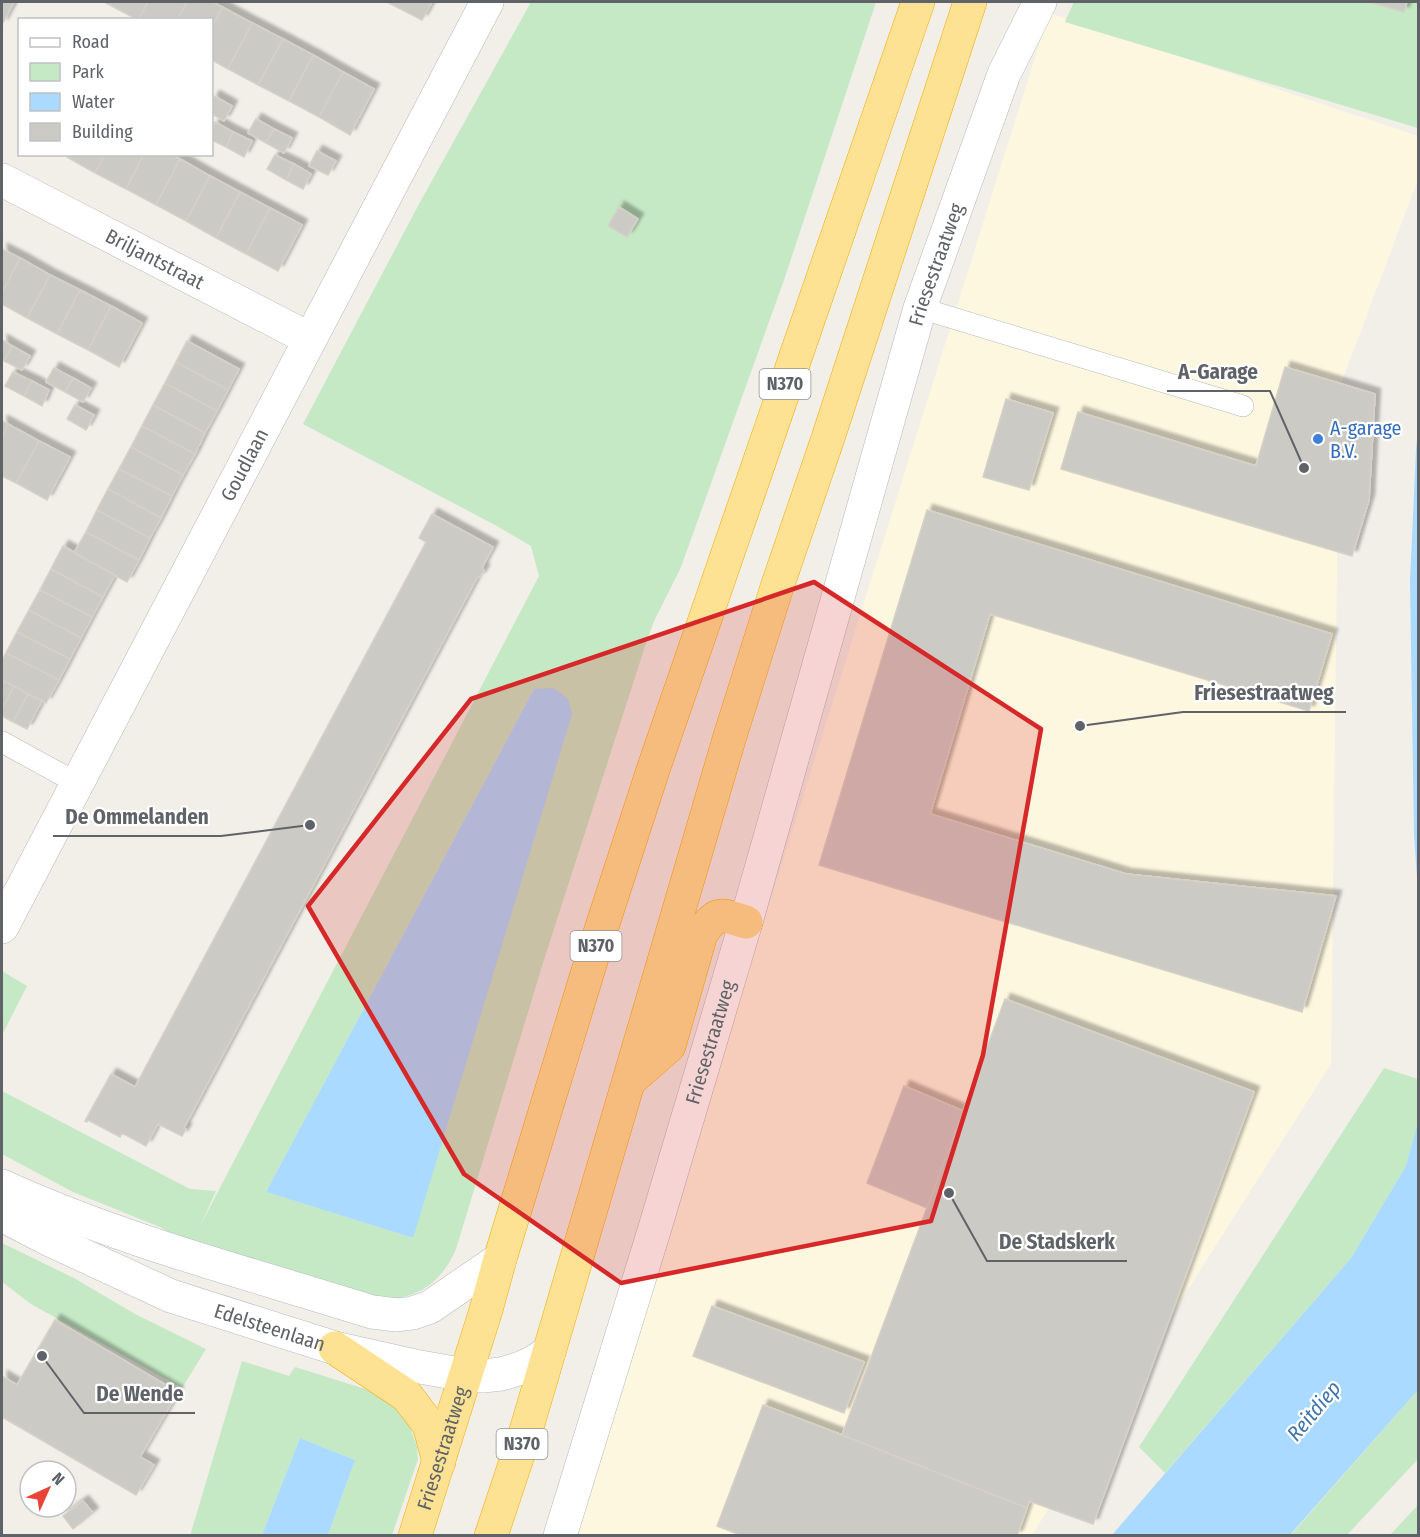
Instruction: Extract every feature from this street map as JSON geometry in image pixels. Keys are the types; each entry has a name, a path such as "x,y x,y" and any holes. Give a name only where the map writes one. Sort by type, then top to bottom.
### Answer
{"highway":[{"name":"Friesestraatweg","path":"415,1536 595,948 654,767 918,2"},
{"name":"N370","path":"491,1536 525,1434 730,736 970,2"},
{"path":"628,1081 669,1046 701,934 710,921 722,915 746,921"},
{"path":"335,1348 407,1396 429,1425 439,1462"}],"street":[{"name":"Goudlaan","path":"2,927 488,2"},
{"name":"Friesestraatweg","path":"560,1536 746,921 920,308 1004,74 1040,2"},
{"name":"Briljantstraat","path":"2,180 310,339"},
{"path":"2,1186 98,1225 165,1248 372,1312 397,1315 430,1307 500,1259"},
{"name":"Edelsteenlaan","path":"2,1215 46,1239 171,1296 335,1348 420,1367 483,1376 501,1374 534,1362 549,1352"}],"lane":[{"path":"920,308 1244,406"},
{"path":"2,742 77,783"}],"highlighted area":[{"path":"814,582 1041,729 983,1055 931,1221 621,1283 464,1174 308,906 471,699"}],"shaded area":[{"path":"1049,13 1418,136 1418,179 1339,389 1331,1064 1032,1535 571,1536"}],"green space":[{"path":"531,2 876,2 784,280 681,567 648,637 543,963 456,1249 436,1280 418,1292 395,1299 382,1300 191,1245 160,1227 73,1192 2,1154 2,1091 190,1189 216,1191 200,1226 539,576 531,546 303,424 419,204","holes":["534,689 413,1238 266,1192"]},
{"path":"1074,2 1418,2 1418,128 1065,22"},
{"path":"2,971 27,986 2,1035"},
{"path":"1384,1068 1418,1079 1418,1122 1406,1166 1351,1258 1165,1473 1139,1447"},
{"path":"2,1243 74,1278 135,1314 206,1349 182,1388 31,1304 2,1282"},
{"path":"242,1361 289,1376 295,1367 375,1392 395,1405 409,1424 417,1447 418,1459 392,1535 328,1535 355,1460 300,1438 262,1535 190,1536"},
{"path":"1418,1390 1418,1459 1347,1535 1290,1536"},
{"path":"1418,1505 1418,1535 1390,1535"}],"water":[{"path":"1418,429 1418,893 1414,835 1410,581"},
{"path":"554,688 568,699 572,714 413,1238 266,1192 534,689"},
{"name":"Reitdiep","path":"1418,1122 1418,1390 1290,1535 1112,1535 1351,1258 1406,1166"},
{"path":"300,1438 355,1460 328,1535 262,1535"}],"building":[{"path":"2,2 14,2 2,25"},
{"path":"148,2 139,18 134,18 106,3"},
{"path":"148,2 187,2 178,18 139,18"},
{"path":"187,2 213,2 222,7 213,26 213,18 178,18"},
{"path":"387,2 432,2 422,20"},
{"path":"1370,2 1407,2 1404,12"},
{"path":"222,7 252,23 228,69 213,61 213,26"},
{"path":"252,23 283,39 258,85 228,69"},
{"path":"283,39 313,55 289,101 258,85"},
{"path":"313,55 343,72 319,117 289,101"},
{"path":"343,72 374,89 350,135 319,117"},
{"path":"214,96 232,106 224,121 213,115"},
{"path":"256,119 274,129 266,143 248,133"},
{"path":"215,122 233,132 226,147 213,140"},
{"path":"274,129 292,138 284,153 266,143"},
{"path":"233,132 252,141 244,157 226,147"},
{"path":"317,151 336,161 328,175 309,166"},
{"path":"275,155 294,164 286,180 267,169"},
{"path":"65,156 104,156 95,173"},
{"path":"104,156 143,156 126,189 95,173"},
{"path":"143,156 175,156 180,159 156,205 126,189"},
{"path":"180,159 210,176 186,221 156,205"},
{"path":"294,164 311,174 303,189 286,180"},
{"path":"210,176 240,192 216,238 186,221"},
{"path":"240,192 270,208 246,254 216,238"},
{"path":"619,207 638,219 627,237 608,226"},
{"path":"270,208 302,225 278,271 246,254"},
{"path":"2,249 20,258 2,293"},
{"path":"20,258 50,275 27,318 2,304 2,293"},
{"path":"50,275 80,290 57,334 27,318"},
{"path":"80,290 111,306 88,350 57,334"},
{"path":"111,306 142,323 119,367 88,350"},
{"path":"2,340 12,346 4,361 2,359"},
{"path":"187,341 239,369 228,390 176,362"},
{"path":"12,346 30,356 22,370 4,361"},
{"path":"176,362 228,390 217,411 165,383"},
{"name":"A-garage B.V.","path":"1285,367 1375,394 1369,500 1352,556 1061,469 1078,412 1256,466"},
{"path":"54,368 73,378 65,392 46,382"},
{"path":"13,372 32,381 24,396 5,386"},
{"path":"73,378 91,388 83,402 65,392"},
{"path":"32,381 49,390 42,406 24,396"},
{"path":"165,383 217,411 205,433 153,405"},
{"path":"1006,399 1053,413 1029,490 983,477"},
{"path":"75,405 94,415 86,430 67,419"},
{"path":"153,405 205,433 195,454 142,426"},
{"path":"2,421 8,424 2,438"},
{"path":"8,424 39,441 16,483 2,476 2,438"},
{"path":"142,426 195,454 183,475 131,447"},
{"path":"39,441 70,457 47,500 16,483"},
{"path":"131,447 183,475 172,496 119,469"},
{"path":"119,469 172,496 161,518 108,489"},
{"path":"108,489 161,518 150,538 97,510"},
{"path":"97,510 150,538 139,560 86,532"},
{"path":"927,510 1332,634 1309,711 990,614 930,814 1126,874 1336,896 1302,1012 819,865"},
{"path":"432,514 493,547 482,568 484,570 480,577 478,576 184,1128 186,1129 182,1136 158,1124 146,1146 122,1133 120,1137 88,1120 85,1121 111,1074 135,1087 426,542 419,538"},
{"path":"86,532 139,560 127,582 74,553"},
{"path":"63,546 115,575 103,597 51,569"},
{"path":"51,569 103,597 92,617 40,590"},
{"path":"40,590 92,617 81,638 29,610"},
{"path":"29,610 81,638 70,659 17,632"},
{"path":"17,632 70,659 59,680 6,653"},
{"path":"6,653 59,680 46,703 2,680 2,661"},
{"path":"2,680 14,686 2,709"},
{"path":"14,686 28,694 13,722 2,716 2,709"},
{"path":"28,694 42,701 27,729 13,722"},
{"path":"1005,999 1254,1092 1093,1524 1029,1501 1027,1508 842,1435"},
{"path":"904,1086 963,1111 927,1208 867,1183"},
{"path":"712,1306 864,1362 844,1413 693,1356"},
{"path":"55,1320 178,1392 140,1457 154,1465 136,1495 78,1461 78,1459 74,1459 2,1417 2,1376 17,1385"},
{"path":"763,1405 1027,1508 1017,1536 743,1536 717,1526"},
{"path":"83,1501 93,1513 73,1529 65,1519 78,1519 78,1505"}],"place":[{"name":"A-garage B.V.","path":"1318,439"},
{"name":"A-Garage","path":"1304,468"},
{"name":"Friesestraatweg","path":"1080,726"},
{"name":"De Ommelanden","path":"310,825"},
{"name":"De Stadskerk","path":"949,1193"},
{"name":"De Wende","path":"42,1356"}]}
